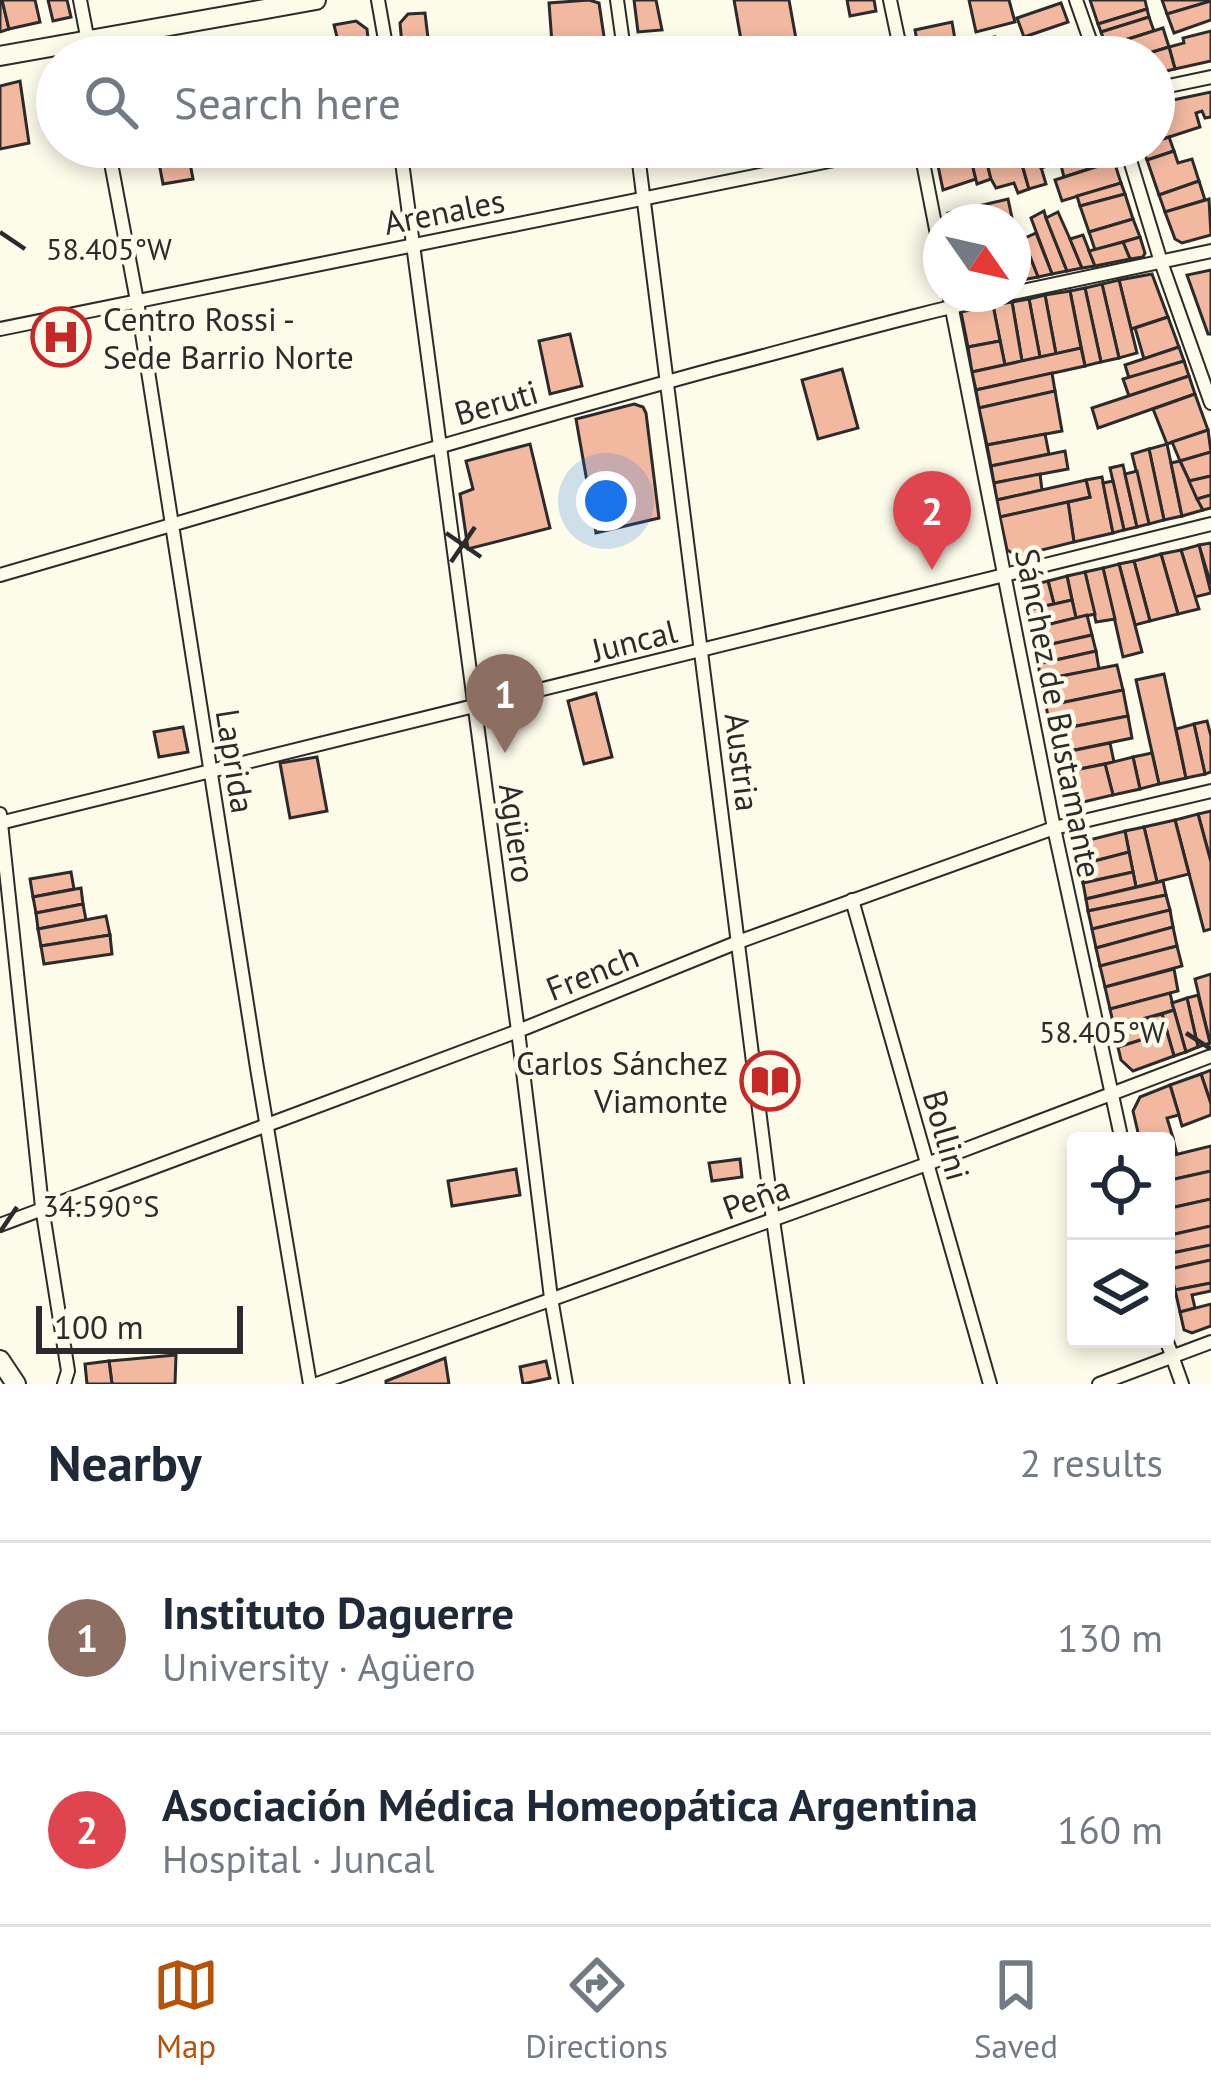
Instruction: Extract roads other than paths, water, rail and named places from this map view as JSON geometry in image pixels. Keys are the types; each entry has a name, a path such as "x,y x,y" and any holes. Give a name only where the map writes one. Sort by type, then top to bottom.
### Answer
{"main road":[{"path":"146,36 316,0"},
{"path":"0,56 36,53"},
{"path":"0,1360 16,1384"}],"street":[{"path":"80,0 88,36"},
{"path":"377,0 384,36"},
{"path":"617,0 622,36"},
{"path":"890,0 898,36"},
{"path":"1076,0 1089,36"},
{"path":"1175,85 1211,77"},
{"name":"Laprida","path":"112,168 314,1384"},
{"name":"Agüero","path":"403,168 566,1384"},
{"name":"Austria","path":"640,168 797,1384"},
{"name":"Arenales","path":"0,328 797,168"},
{"path":"924,168 931,204"},
{"path":"1132,168 1211,403"},
{"name":"Beruti","path":"1031,290 1211,251"},
{"name":"Beruti","path":"0,574 923,308"},
{"name":"Sánchez de Bustamante","path":"952,312 1054,828 1120,1132"},
{"name":"Juncal","path":"1,819 211,772 1211,524"},
{"name":"French","path":"0,1225 852,900 1054,828 1211,790"},
{"path":"1,819 42,1208 68,1371 64,1384"},
{"name":"Bollini","path":"852,900 990,1384"},
{"name":"Peña","path":"314,1384 927,1164 1211,1056"},
{"path":"1100,1384 1211,1342"},
{"path":"1168,1348 1182,1384"}],"place":[{"name":"Centro Rossi - Sede Barrio Norte","path":"61,337"},
{"name":"Asociación Médica Homeopática Argentina","path":"932,570"},
{"name":"Instituto Daguerre","path":"505,753"},
{"name":"Carlos Sánchez Viamonte","path":"770,1081"}]}
